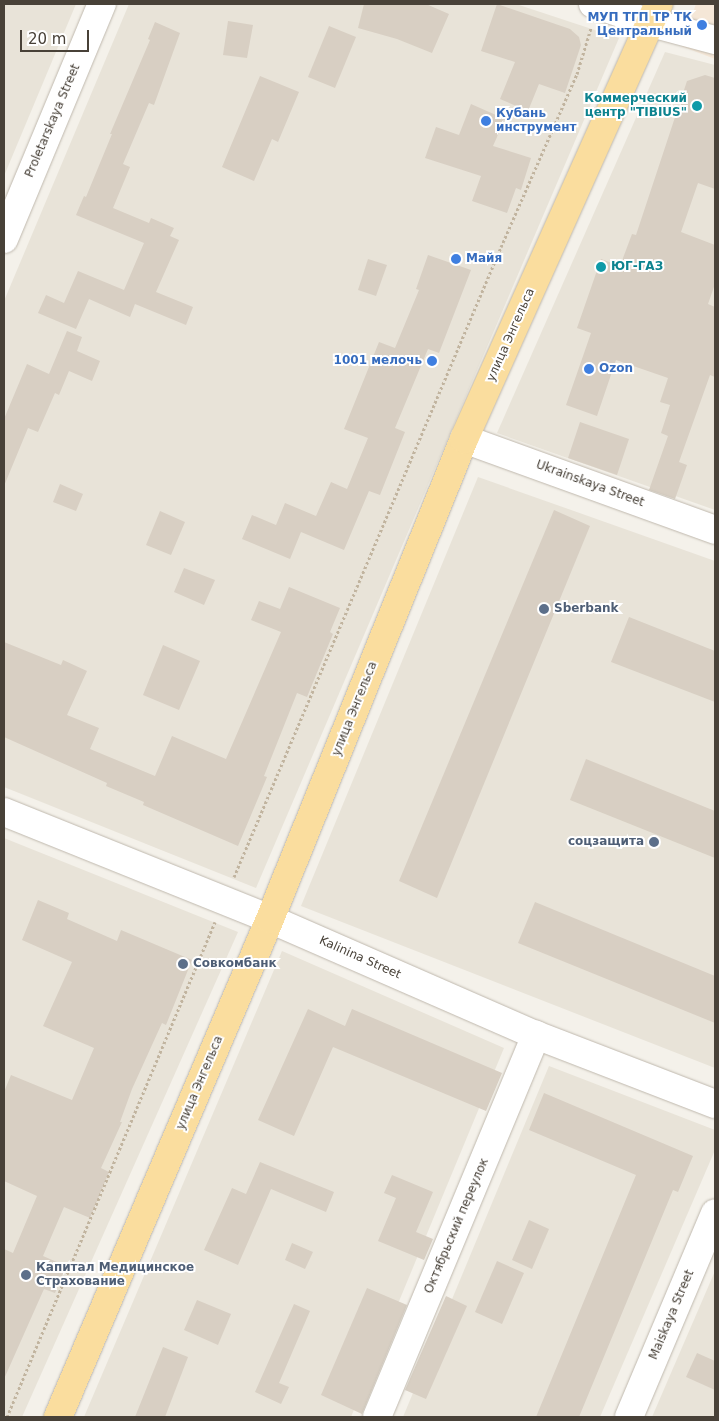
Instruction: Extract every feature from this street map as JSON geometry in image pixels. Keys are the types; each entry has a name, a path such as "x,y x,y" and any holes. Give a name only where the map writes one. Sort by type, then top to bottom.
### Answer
{"main road":[{"name":"улица Энгельса","path":"58,1417 270,919 464,439 655,14"}],"street":[{"name":"Proletarskaya Street","path":"4,239 102,4"},
{"path":"595,5 655,14 715,40"},
{"name":"Ukrainskaya Street","path":"464,439 715,530"},
{"name":"Kalinina Street","path":"4,812 270,919 536,1035 715,1104"},
{"name":"Октябрьский переулок","path":"377,1417 536,1035"},
{"name":"Maiskaya Street","path":"629,1417 715,1213"}],"path":[{"path":"7,1417 505,238 577,74 595,5"}],"shaded area":[{"path":"4,4 76,4 4,176"},
{"path":"129,4 516,4 619,38 256,888 4,787 4,301"},
{"name":"МУП ТГП ТР ТК Центральный","path":"696,4 715,4 715,59 681,46"},
{"path":"665,52 715,65 715,510 497,433"},
{"path":"478,477 715,561 715,1068 301,906"},
{"path":"4,838 238,932 22,1417 4,1417"},
{"path":"282,951 504,1048 351,1417 84,1417"},
{"path":"549,1066 715,1130 715,1150 600,1417 403,1417"},
{"path":"715,1271 715,1417 652,1417"}],"building":[{"path":"364,4 426,4 449,14 432,53 397,39 358,28"},
{"path":"497,4 570,29 579,37 581,45 565,93 539,84 528,111 500,99 515,62 481,51"},
{"path":"228,21 253,25 247,58 223,55"},
{"path":"155,22 180,33 154,105 149,103 123,164 130,167 113,208 149,223 151,218 174,228 170,236 179,240 156,292 193,307 186,325 135,304 130,317 89,299 76,329 38,313 46,295 64,303 78,271 124,290 144,243 76,215 84,196 86,197 112,134 110,134 150,40 148,39"},
{"path":"329,26 356,37 335,88 308,77"},
{"path":"705,75 715,78 715,189 698,183 681,232 715,245 715,284 708,304 715,307 715,377 710,375 679,462 687,465 675,499 649,490 668,436 661,433 670,405 660,402 668,378 616,360 597,416 566,405 591,333 577,328 601,259 620,266 632,234 636,235 687,81"},
{"path":"260,76 299,92 278,142 272,139 254,181 222,167"},
{"path":"471,104 505,119 493,146 531,158 521,190 516,188 507,213 472,201 481,176 425,158 436,127 459,135"},
{"path":"428,255 471,270 439,353 428,349 395,428 405,432 380,495 369,491 344,550 301,532 290,559 242,539 252,515 276,525 285,503 316,516 331,482 347,489 368,438 344,429 379,342 395,348 419,290 416,289"},
{"path":"368,259 387,265 376,296 358,290"},
{"path":"67,331 82,337 77,351 100,361 92,381 69,371 59,395 55,393 38,432 28,428 4,486 4,419 27,364 49,374"},
{"path":"580,422 629,439 617,475 568,458"},
{"path":"60,484 83,494 76,511 53,502"},
{"path":"554,510 590,526 437,898 399,881"},
{"path":"160,511 185,522 171,555 146,545"},
{"path":"184,568 215,580 204,605 174,592"},
{"path":"289,587 340,608 330,632 333,634 307,697 297,693 264,776 267,777 238,846 143,805 144,802 106,786 107,783 4,737 4,642 61,665 63,660 87,671 67,715 99,728 90,749 155,776 172,736 226,759 281,632 251,620 259,601 280,609"},
{"path":"629,617 715,651 715,702 611,662"},
{"path":"163,645 200,661 179,710 143,695"},
{"path":"586,759 715,811 715,858 570,800"},
{"path":"38,900 69,913 67,919 117,941 121,930 192,960 166,1025 162,1023 132,1089 120,1122 122,1122 101,1168 109,1172 90,1218 64,1207 43,1256 66,1266 55,1293 44,1289 4,1379 4,1249 13,1253 37,1196 4,1181 4,1092 11,1075 72,1100 94,1048 43,1026 72,962 22,940"},
{"path":"535,902 715,976 715,1023 518,943"},
{"path":"308,1009 345,1026 352,1009 502,1073 486,1111 333,1047 294,1136 258,1120"},
{"path":"544,1093 693,1156 678,1192 673,1190 579,1417 536,1417 636,1175 529,1130"},
{"path":"260,1162 334,1192 326,1212 271,1189 238,1265 204,1250 232,1188 246,1194"},
{"path":"392,1175 433,1192 416,1232 433,1239 424,1260 378,1241 396,1198 384,1193"},
{"path":"529,1220 549,1229 532,1269 512,1260"},
{"path":"292,1243 313,1252 305,1269 285,1260"},
{"path":"497,1261 524,1273 502,1324 475,1312"},
{"path":"367,1288 407,1305 362,1414 321,1395"},
{"path":"446,1296 467,1306 426,1399 405,1390"},
{"path":"197,1300 231,1314 218,1345 184,1330"},
{"path":"294,1304 310,1311 279,1383 289,1387 281,1404 255,1392"},
{"path":"163,1347 188,1357 165,1417 135,1417"},
{"path":"697,1353 715,1361 715,1390 686,1377"}],"place":[{"name":"МУП ТГП ТР ТК Центральный","path":"702,25"},
{"name":"Коммерческий центр \"TIBIUS\"","path":"697,106"},
{"name":"Кубань инструмент","path":"486,121"},
{"name":"Майя","path":"456,259"},
{"name":"ЮГ-ГАЗ","path":"601,267"},
{"name":"1001 мелочь","path":"432,361"},
{"name":"Ozon","path":"589,369"},
{"name":"Sberbank","path":"544,609"},
{"name":"соцзащита","path":"654,842"},
{"name":"Совкомбанк","path":"183,964"},
{"name":"Капитал Медицинское Страхование","path":"26,1275"}]}
